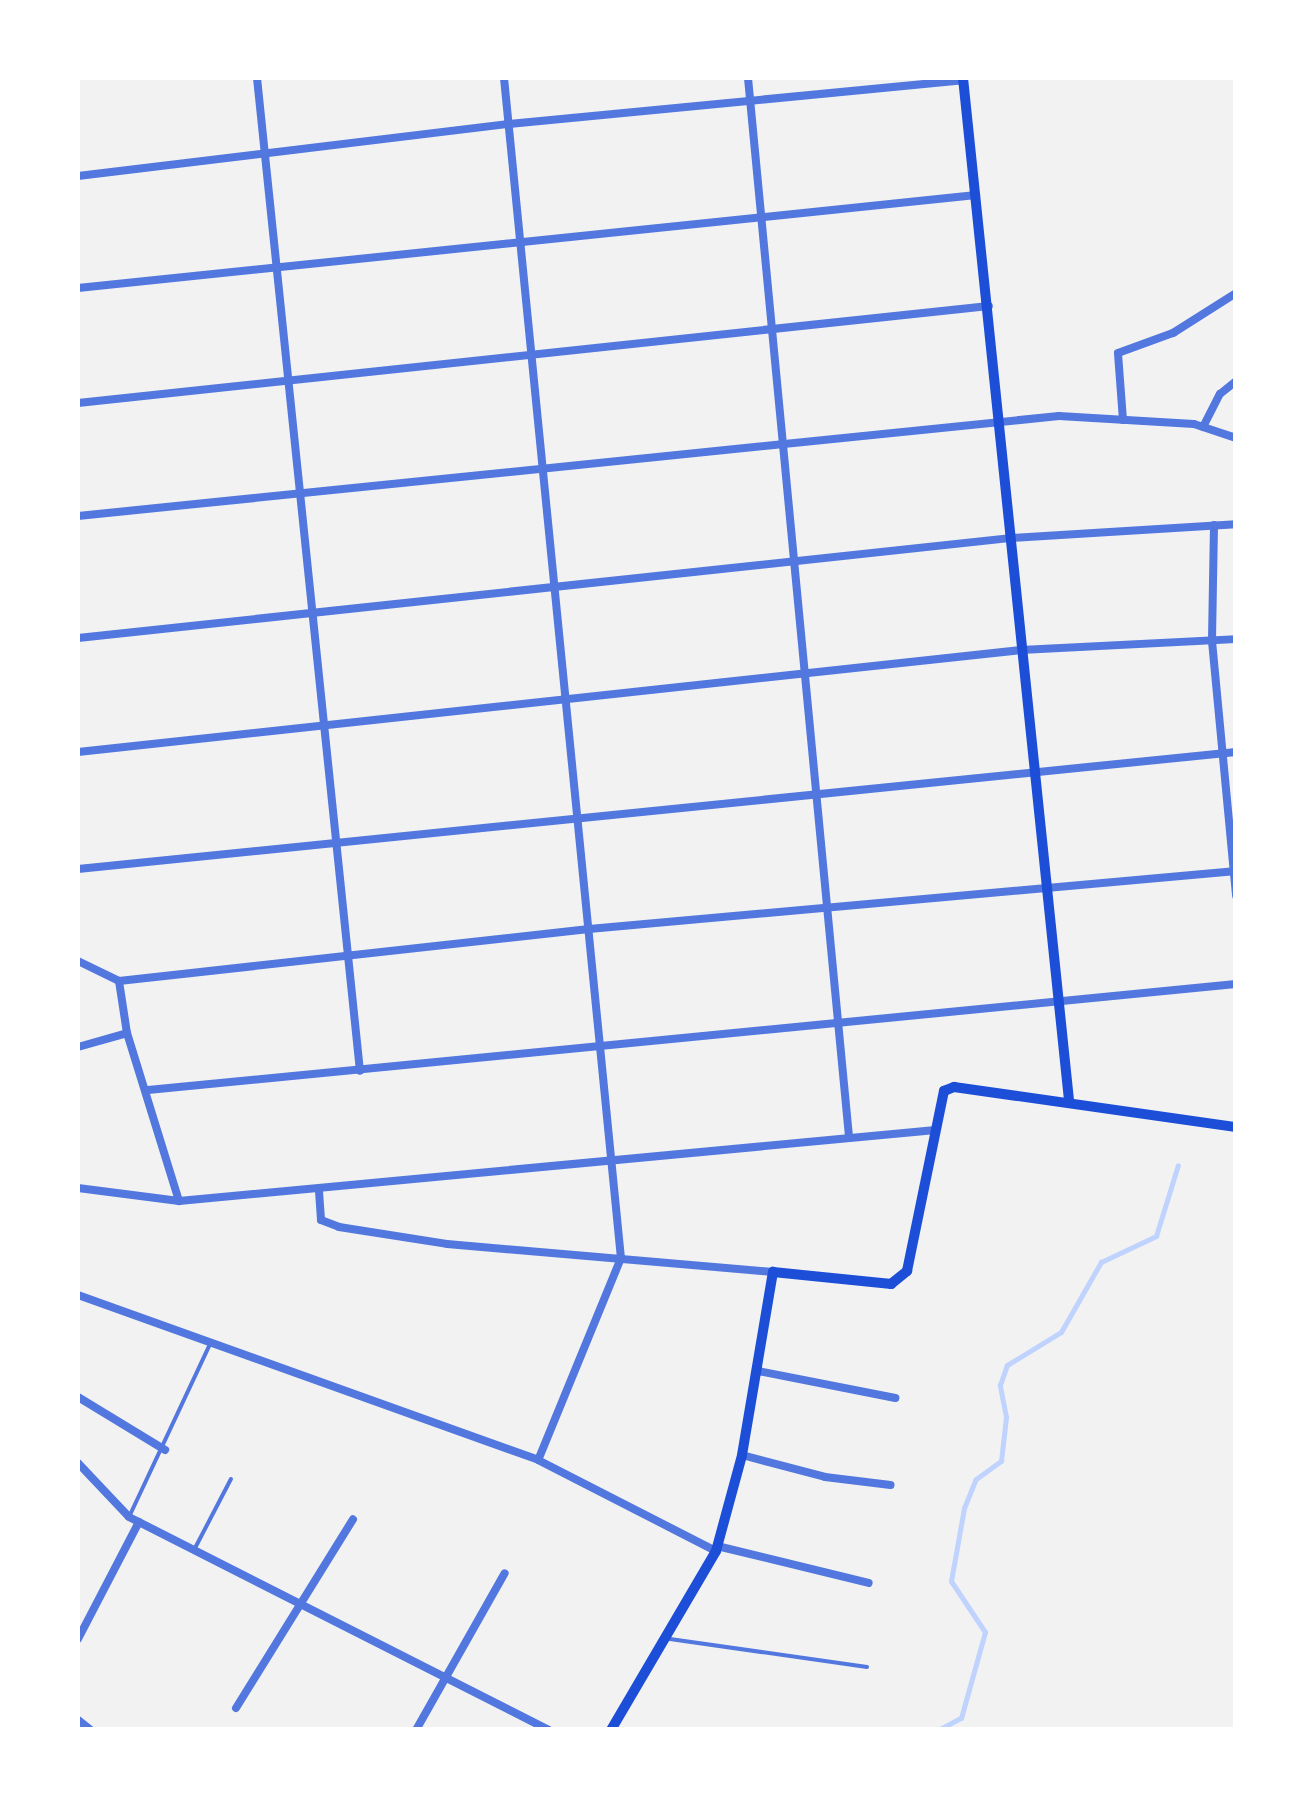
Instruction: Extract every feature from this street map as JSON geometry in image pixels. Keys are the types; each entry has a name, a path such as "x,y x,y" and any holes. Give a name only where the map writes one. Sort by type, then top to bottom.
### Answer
{"main road":[{"path":"963,79 1069,1101"},
{"path":"610,1730 670,1638 716,1548 742,1455 773,1272 891,1284 907,1271 944,1091 954,1087 1069,1101 1236,1127"}],"street":[{"path":"258,78 360,1072"},
{"path":"504,78 528,358 621,1258 538,1460"},
{"path":"748,78 801,676 849,1136"},
{"path":"78,176 508,124 963,79"},
{"path":"78,288 976,194"},
{"path":"1122,420 1118,352 1173,333 1236,294"},
{"path":"78,403 989,306"},
{"path":"1203,427 1220,394 1236,381"},
{"path":"78,516 780,449 1000,421 1122,420 1203,427 1236,438"},
{"path":"78,638 310,610 1010,538 1236,524"},
{"path":"1214,525 1212,641 1236,896"},
{"path":"78,752 1021,650 1236,640"},
{"path":"78,869 1236,752"},
{"path":"78,961 119,981 589,929 1234,871"},
{"path":"119,981 127,1033 148,1090 179,1201"},
{"path":"148,1090 840,1027 1236,984"},
{"path":"78,1048 127,1033"},
{"path":"78,1188 179,1201 319,1192 936,1130"},
{"path":"319,1192 321,1220 339,1227 773,1272"},
{"path":"78,1295 210,1346 538,1460 716,1548 869,1583"},
{"path":"758,1371 895,1398"},
{"path":"78,1398 165,1450"},
{"path":"742,1455 825,1477 891,1486"},
{"path":"78,1463 129,1517 549,1730"},
{"path":"236,1708 353,1519"},
{"path":"78,1639 139,1522"},
{"path":"416,1730 505,1572"},
{"path":"78,1720 91,1730"}],"lane":[{"path":"129,1517 165,1450 210,1346"},
{"path":"194,1550 231,1479"},
{"path":"670,1638 867,1667"}],"waterway":[{"path":"938,1730 961,1718 985,1632 951,1581 964,1508 976,1479 1001,1461 1006,1417 1000,1385 1007,1365 1061,1332 1101,1262 1156,1236 1178,1165"}]}
